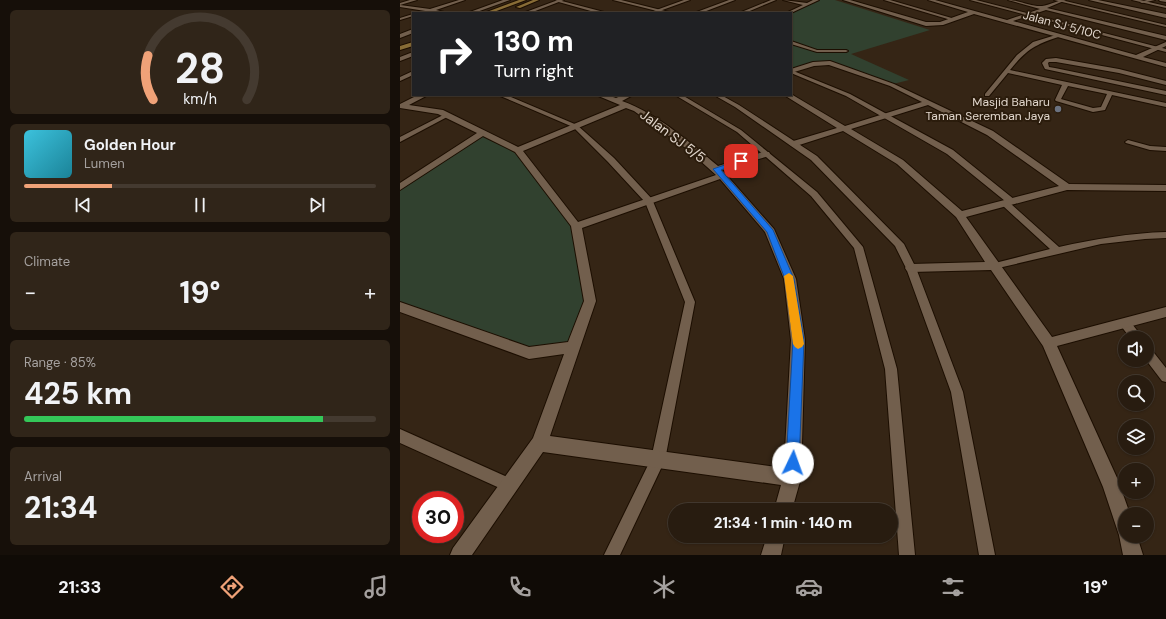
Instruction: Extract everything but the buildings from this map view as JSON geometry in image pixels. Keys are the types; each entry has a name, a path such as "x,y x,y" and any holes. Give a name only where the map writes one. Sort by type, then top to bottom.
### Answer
{"street":[{"path":"400,5 415,0"},
{"path":"472,12 508,0"},
{"path":"489,12 524,0"},
{"path":"503,12 537,0"},
{"path":"614,0 667,12"},
{"path":"632,4 645,0"},
{"path":"699,12 733,0"},
{"path":"785,0 807,4"},
{"path":"790,12 817,0"},
{"path":"845,0 926,24 941,24 973,12"},
{"name":"Jalan SJ 5/10C","path":"930,0 1166,65"},
{"path":"1010,0 1165,37"},
{"path":"1008,21 1060,0"},
{"path":"1091,0 1166,16"},
{"path":"1134,0 1166,7"},
{"path":"528,12 560,1"},
{"path":"400,36 412,31"},
{"path":"400,42 412,38"},
{"path":"400,48 412,44"},
{"path":"1137,57 1166,44"},
{"path":"400,59 412,54"},
{"path":"792,71 813,64 830,63 892,85 990,133 1067,187"},
{"path":"401,106 422,96"},
{"name":"Jalan SJ 5/5","path":"605,96 623,100 690,147 719,173 770,231 790,279 798,340 792,478 785,503"},
{"path":"790,96 900,162 960,215 1049,343 1112,486 1118,507"},
{"path":"518,150 574,126 623,100"},
{"path":"794,144 928,103"},
{"path":"401,106 440,112 518,150 576,226 590,300 539,443 460,555"},
{"path":"400,187 483,133"},
{"path":"576,226 649,201 766,154"},
{"path":"960,215 1067,187 1166,188"},
{"path":"911,268 994,266"},
{"path":"400,307 529,353 573,347"},
{"path":"1049,343 1166,312"},
{"path":"539,443 792,478"},
{"path":"771,555 774,543"},
{"path":"1130,543 1133,555"}],"lane":[{"path":"423,12 463,0"},
{"path":"653,12 688,0"},
{"path":"744,12 774,0"},
{"path":"886,0 953,19"},
{"path":"895,2 904,0"},
{"path":"972,0 1166,51"},
{"path":"1060,0 1166,26"},
{"path":"1142,2 1153,0"},
{"path":"1161,0 1166,0"},
{"path":"560,1 598,12"},
{"path":"400,5 440,12"},
{"path":"400,19 412,15"},
{"path":"987,95 1019,56 1035,43 1059,35"},
{"path":"792,42 817,51 846,51"},
{"path":"1166,83 1056,60 1048,60 1045,64 1048,68 1166,93"},
{"path":"1095,89 1104,69"},
{"path":"792,71 848,95 950,152 1008,202 1059,252"},
{"path":"1007,71 1166,104"},
{"path":"400,79 412,73"},
{"path":"1066,83 1058,100 1094,110 1103,109 1110,93"},
{"path":"503,96 574,126 611,160 649,201 690,302 658,460 612,555"},
{"path":"680,96 739,131 814,194 858,247 891,370 907,555"},
{"path":"718,96 737,106 814,158 899,244 911,268 956,392 987,555"},
{"path":"400,140 447,115"},
{"path":"1128,142 1150,148 1166,149"},
{"path":"994,266 1105,241 1148,235 1166,235"},
{"path":"1125,323 1131,331"},
{"path":"1154,361 1166,377"},
{"path":"400,436 509,485"}],"green space":[{"path":"818,0 835,0 930,30 851,54 909,80 893,84 831,62 792,70 792,12"},
{"path":"483,134 516,150 573,228 587,301 570,344 531,351 400,304 400,189"}],"slow traffic":[{"path":"789,276 798,344"}],"place":[{"name":"Masjid Baharu Taman Seremban Jaya","path":"1058,109"}],"route":[{"path":"741,161 716,169 770,231 790,279 798,340 793,463"}]}
